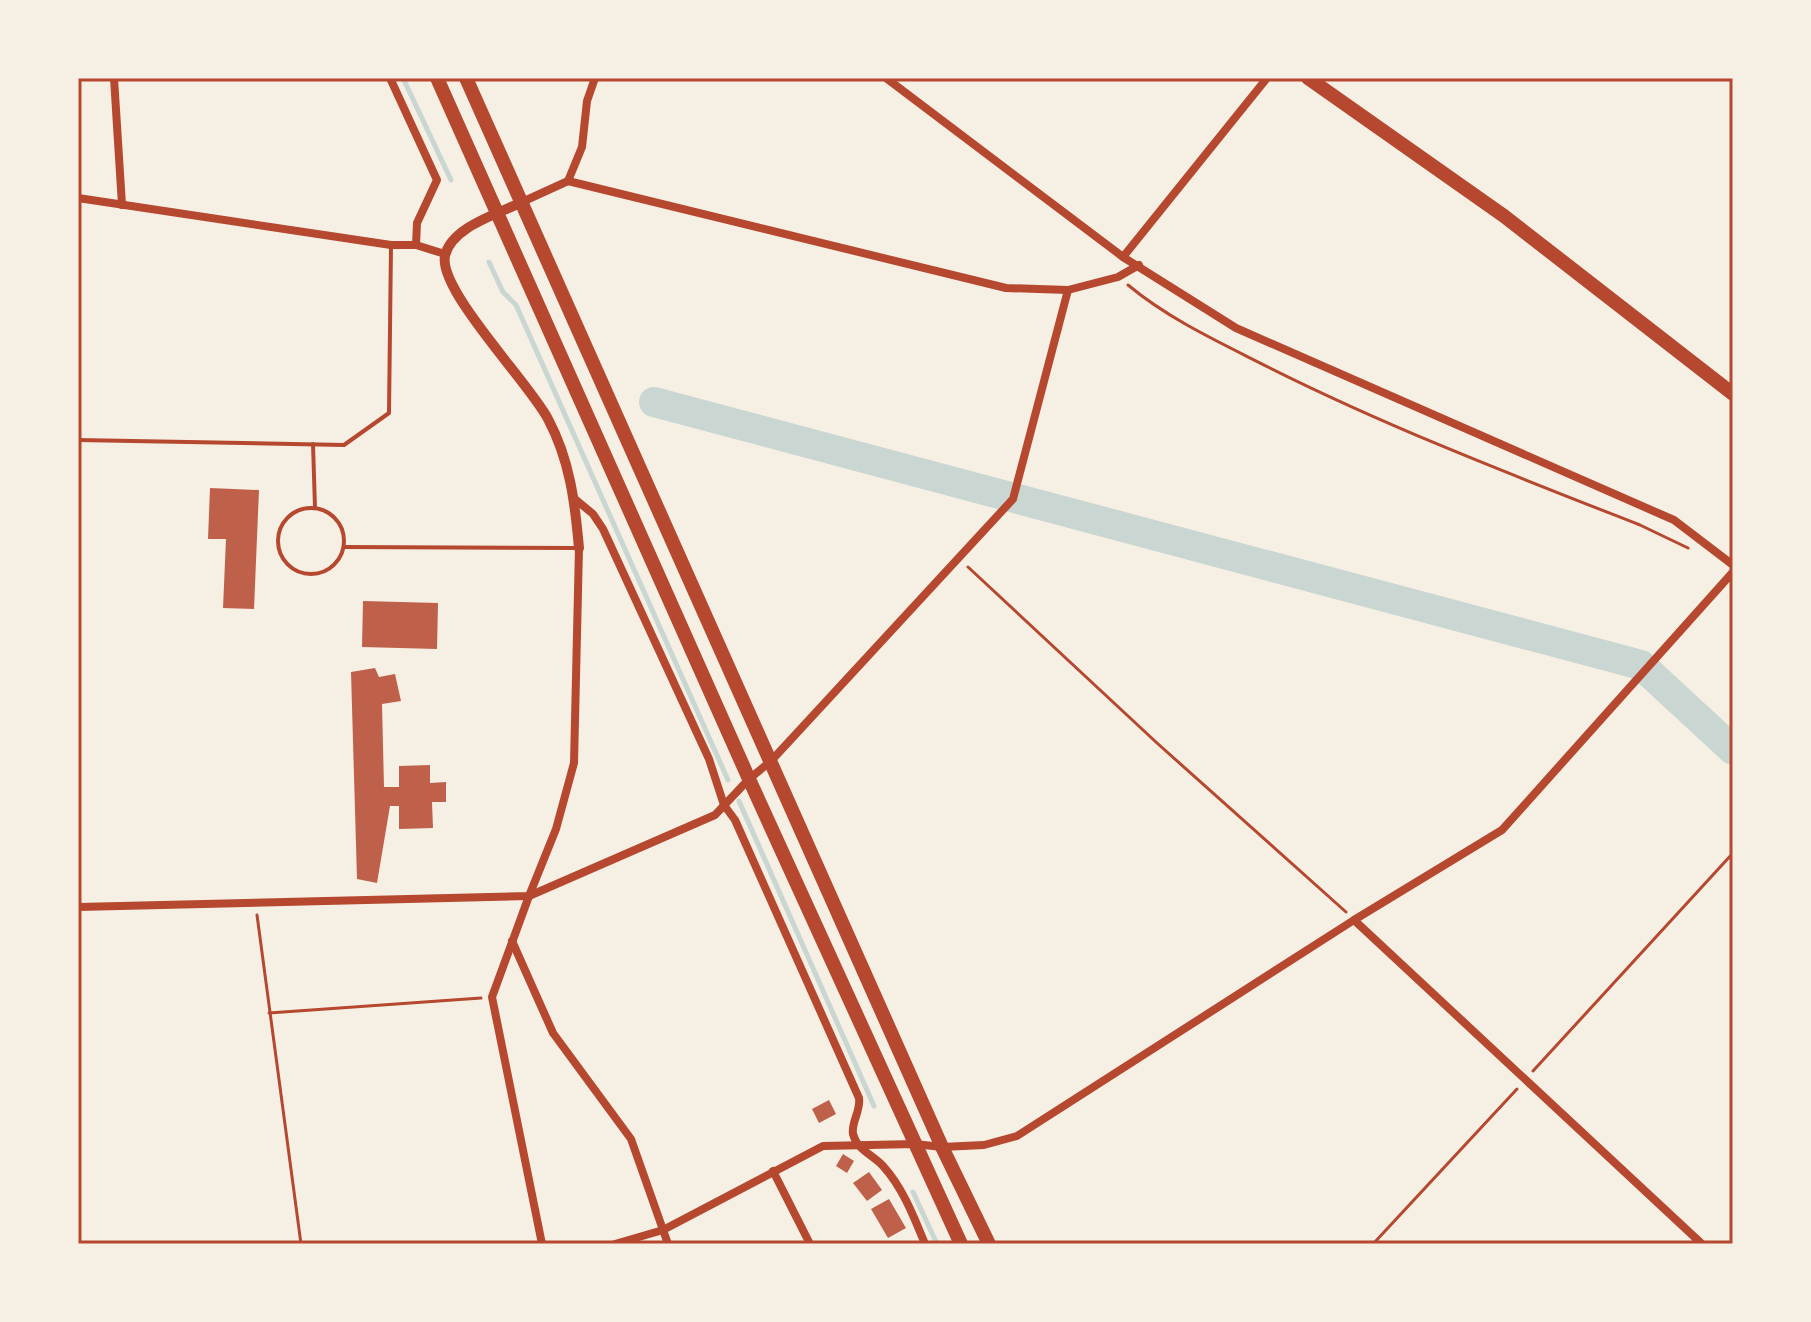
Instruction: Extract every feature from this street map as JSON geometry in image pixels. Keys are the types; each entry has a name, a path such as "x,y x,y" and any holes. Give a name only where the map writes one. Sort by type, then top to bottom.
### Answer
{"main road":[{"path":"437,78 749,779 961,1244"},
{"path":"466,78 942,1147 989,1244"},
{"path":"1308,78 1504,216 1733,394"}],"street":[{"path":"114,78 122,205"},
{"path":"390,78 437,180 417,223 416,245"},
{"path":"568,181 582,147 587,101 595,78"},
{"path":"886,78 1123,257 1236,328 1674,520 1733,565"},
{"path":"1123,257 1267,78"},
{"path":"542,1244 492,997 556,829 574,763 579,548 575,499 565,460 548,417 448,281 445,254 458,235 568,181 1006,288 1068,290 1118,277 1139,265"},
{"path":"78,198 391,245 416,245 445,254"},
{"path":"78,907 529,896 715,815 771,761 1013,499 1068,290"},
{"path":"575,499 593,514 603,529 709,759 724,805 735,820 859,1098 860,1108 852,1131 858,1145 882,1164 896,1183 925,1244"},
{"path":"615,1244 663,1230 823,1146 984,1145 1017,1136 1354,920 1502,830 1733,572"},
{"path":"1354,920 1702,1244"},
{"path":"512,941 553,1033 631,1139 668,1244"},
{"path":"773,1171 810,1244"}],"lane":[{"path":"78,440 344,445 389,413 391,245"},
{"path":"313,444 315,508"},
{"path":"315,508 334,516 341,525 344,547 333,566 313,574 301,573 283,560 279,550 280,528 294,512 315,508"},
{"path":"344,547 579,548"}],"path":[{"path":"1118,277 1144,298 1199,333 1341,404 1640,525 1689,548"},
{"path":"959,559 1354,920"},
{"path":"1373,1244 1733,853"},
{"path":"256,901 301,1244"},
{"path":"269,1013 492,997"}],"building":[{"path":"210,488 259,490 254,609 223,608 226,539 208,539"},
{"path":"363,601 438,603 437,649 362,647"},
{"path":"375,668 379,677 395,674 401,701 382,704 384,787 399,787 399,766 430,765 430,783 446,782 446,802 432,802 433,828 399,829 399,806 390,806 377,883 357,879 351,672"},
{"path":"829,1100 836,1114 819,1123 812,1109"},
{"path":"843,1154 854,1161 847,1173 836,1166"},
{"path":"869,1172 882,1190 867,1201 853,1183"},
{"path":"889,1199 906,1228 888,1238 871,1209"}],"waterway":[{"path":"403,78 451,180"},
{"path":"489,262 503,292 516,305 728,780"},
{"path":"654,402 1641,665 1733,750"},
{"path":"739,801 874,1106"},
{"path":"913,1192 937,1244"}]}
